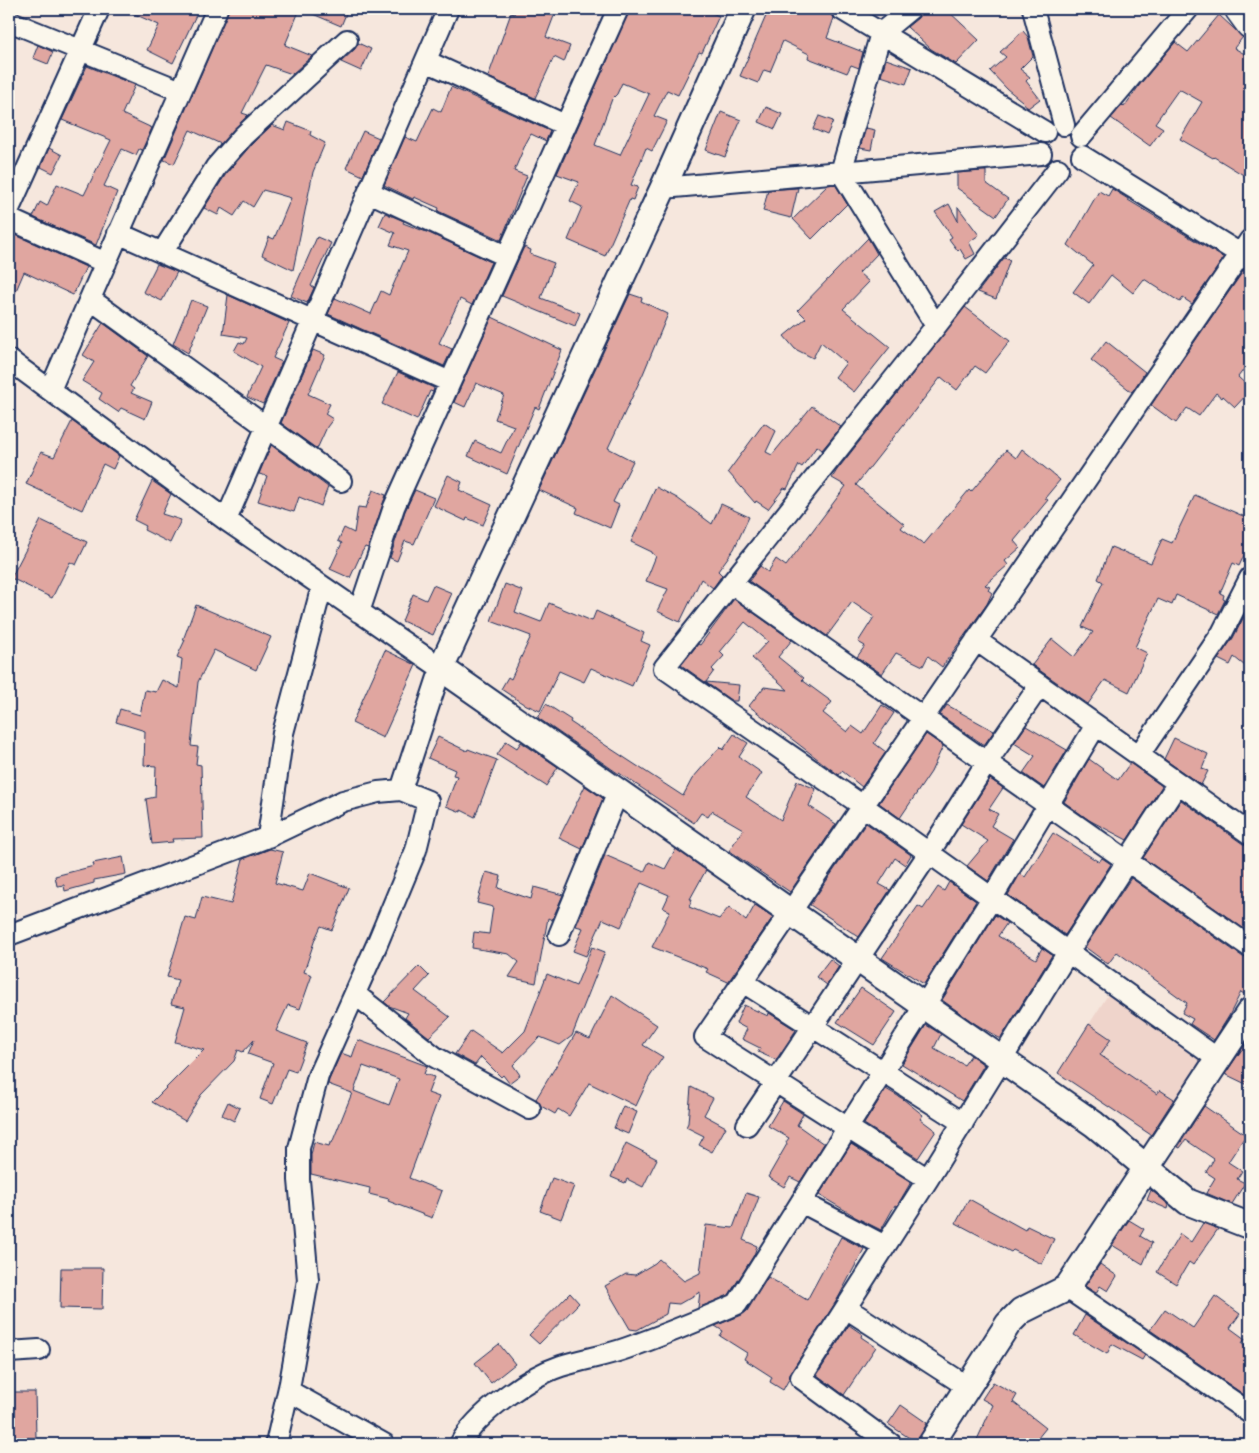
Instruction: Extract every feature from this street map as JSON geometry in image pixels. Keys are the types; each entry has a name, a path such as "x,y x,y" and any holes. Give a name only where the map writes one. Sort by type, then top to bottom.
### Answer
{"main road":[{"path":"1239,9 1250,24"}],"street":[{"path":"9,209 99,9"},
{"path":"50,390 217,9"},
{"path":"226,520 448,9"},
{"path":"359,612 394,507 618,9"},
{"path":"401,790 441,668 663,188 743,9"},
{"path":"841,9 881,33 1055,128"},
{"path":"910,9 881,33 841,172 936,326"},
{"path":"1033,9 1055,128"},
{"path":"1081,136 1188,9"},
{"path":"9,21 181,90"},
{"path":"162,253 221,161 243,136 347,40"},
{"path":"426,61 565,125"},
{"path":"1071,127 1081,136 1084,149 1082,156 1078,163 1071,167 1058,169 1045,161 1041,154 1041,138 1055,128 1071,127"},
{"path":"663,188 1041,154"},
{"path":"928,1179 705,1037 976,640 1247,251 1082,156"},
{"path":"1058,169 936,326 664,668 863,806 1218,1058"},
{"path":"368,192 506,256"},
{"path":"9,219 106,263"},
{"path":"118,233 450,382"},
{"path":"90,299 341,481"},
{"path":"9,360 226,520 1094,1124 1188,1202 1250,1226"},
{"path":"1139,755 1222,634 1250,578"},
{"path":"731,583 1250,947"},
{"path":"268,837 283,733 322,586"},
{"path":"976,640 1250,834"},
{"path":"747,1126 929,853 987,762 1040,685"},
{"path":"460,1444 478,1421 494,1405 516,1388 559,1367 619,1351 666,1335 737,1304 992,898 1096,725"},
{"path":"888,1443 801,1378 928,1179 1068,952 1178,783"},
{"path":"9,935 268,837 343,801 378,792 401,790 428,800 416,850 318,1076 299,1148 299,1180 308,1280 289,1391 276,1444"},
{"path":"559,935 618,792"},
{"path":"743,982 963,1123"},
{"path":"355,994 435,1057 530,1109"},
{"path":"931,1444 1008,1324 1021,1311 1067,1288 1250,1012"},
{"path":"801,1202 886,1246"},
{"path":"1067,1288 1250,1413"},
{"path":"846,1308 968,1387"},
{"path":"9,1352 39,1350"},
{"path":"289,1391 384,1444"}],"shaded area":[{"path":"1111,990 1207,1057 1153,1136 1058,1073"}],"building":[{"path":"123,9 199,9 173,63 147,50 159,25"},
{"path":"229,9 300,9 285,45 312,56 292,74 266,65 242,113 248,115 221,144 190,130 174,164 164,160"},
{"path":"301,9 348,9 341,26"},
{"path":"516,9 536,9 554,16 546,37 570,46 564,62 554,57 535,98 488,77 511,13 514,14"},
{"path":"630,9 703,9 719,16 702,53 699,52 678,95 667,90 654,116 667,121 652,151 646,148 631,185 638,187 633,200 630,199 605,256 568,240 582,207 570,201 579,182 557,174","holes":["622,83 649,94 620,155 595,145 612,99 617,94"]},
{"path":"769,9 829,9 830,14 834,18 827,38 863,52 859,68 851,65 847,73 808,58 809,54 783,41 770,72 764,70 758,83 740,76"},
{"path":"922,9 946,9 979,40 956,64 931,49 907,27 918,18"},
{"path":"1219,15 1243,37 1234,48 1250,57 1250,179 1180,139 1202,102 1179,89 1155,123 1163,128 1150,146 1111,118 1122,105 1124,107 1175,42 1188,52"},
{"path":"1023,31 1028,37 1033,56 1020,69 1030,77 1026,81 1040,99 1028,108 990,71 1006,57 1000,52"},
{"path":"358,43 371,49 361,71 341,62 355,49"},
{"path":"38,45 53,52 48,64 33,58"},
{"path":"886,59 912,68 906,84 881,76"},
{"path":"87,66 135,85 122,114 152,128 142,150 139,149 136,155 122,149 104,186 117,192 96,245 33,217 40,202 47,206 57,184 84,195 111,140 62,120"},
{"path":"451,87 550,131 546,141 531,134 526,143 514,171 527,176 501,240 438,211 439,208 414,197 413,199 384,185 405,137 417,142 433,108 441,112"},
{"path":"766,107 782,114 775,129 759,122"},
{"path":"721,112 741,120 725,157 706,150"},
{"path":"819,116 833,121 827,135 813,129"},
{"path":"288,122 311,131 310,135 325,143 313,172 293,270 262,255 269,237 274,239 291,198 263,190 253,207 244,201 234,216 221,208 218,215 204,208 226,174 252,144 272,125 285,130"},
{"path":"866,128 875,130 871,150 860,148"},
{"path":"363,131 379,138 363,176 346,168"},
{"path":"49,148 62,155 53,173 41,167"},
{"path":"986,171 986,183 1008,199 996,216 957,188 957,173"},
{"path":"835,184 847,204 812,239 793,219 828,185"},
{"path":"798,188 791,218 763,211 768,190"},
{"path":"1112,189 1224,258 1192,304 1183,298 1180,302 1144,279 1133,293 1111,275 1089,304 1073,292 1093,265 1068,245 1099,191 1108,196"},
{"path":"949,204 958,221 958,207 979,235 969,242 975,254 966,259 960,249 958,251 949,239 952,237 935,212"},
{"path":"385,213 404,221 403,223 491,262 472,305 460,299 439,343 452,349 444,366 328,314 335,298 371,314 381,291 389,295 408,251 390,245 395,233 379,226"},
{"path":"11,233 86,267 73,295 24,272 9,307 9,237"},
{"path":"317,237 331,243 311,286 314,288 307,303 291,296"},
{"path":"868,238 877,254 859,273 869,282 843,309 890,347 854,392 835,377 846,363 821,342 813,358 795,349 784,336 806,318 798,310"},
{"path":"524,247 531,250 530,254 554,263 541,298 580,313 575,326 502,296"},
{"path":"1004,258 1010,260 996,299 978,292"},
{"path":"157,264 177,272 162,301 143,292"},
{"path":"1244,270 1250,273 1250,361 1238,377 1250,388 1250,391 1235,407 1223,396 1222,398 1216,393 1199,416 1187,408 1176,423 1151,405"},
{"path":"630,294 642,298 641,301 668,314 643,374 608,448 633,461 613,502 619,505 610,528 576,513 578,508 539,490"},
{"path":"228,295 289,323 273,358 282,362 263,404 247,397 261,367 234,351 239,342 244,344 247,338 223,334"},
{"path":"191,300 207,306 188,353 173,344"},
{"path":"965,307 1010,341 985,373 975,366 957,390 941,377 856,485 904,524 901,528 924,544 969,490 971,492 1006,450 1016,458 1022,449 1060,480 1045,498 1048,500 1014,541 1020,548 1005,561 1008,565 985,585 990,587 988,590 992,593 987,604 942,667 928,656 923,666 896,653 882,674 857,657 865,646 858,642 874,617 852,602 827,636 749,581 760,566 768,572 776,559 786,566 846,486 832,478 837,470"},
{"path":"492,317 562,350 539,409 535,407 507,474 468,456 475,441 501,453 514,426 495,419 504,395 476,383 465,407 454,402"},
{"path":"103,323 148,356 130,386 134,389 131,393 152,402 145,419 121,408 118,412 99,399 102,393 82,381 94,362 83,355"},
{"path":"1106,341 1145,372 1132,392 1091,360"},
{"path":"313,350 325,355 308,394 330,404 325,414 333,419 327,427 317,449 281,423"},
{"path":"398,372 434,388 433,392 430,391 417,420 382,404"},
{"path":"812,406 841,427 822,450 817,446 802,467 799,465 787,489 784,488 768,509 756,501 755,503 728,472 764,423 776,431 766,452 772,455"},
{"path":"72,421 119,456 113,469 103,464 82,510 26,484 41,452 54,457"},
{"path":"271,445 328,487 321,506 299,497 294,512 258,501 267,476 259,474"},
{"path":"448,475 462,482 459,490 492,505 483,525 467,518 466,521 434,506"},
{"path":"152,481 171,494 162,514 181,520 170,543 144,530 146,526 134,520"},
{"path":"656,487 677,498 712,524 721,504 749,517 734,549 718,571 722,575 713,588 701,579 680,622 657,611 668,589 646,581 656,556 652,552 631,542"},
{"path":"373,490 386,495 368,548 365,547 362,552 350,578 330,569 342,543 338,541 344,528 354,533 358,507 366,508"},
{"path":"415,490 434,498 414,544 405,541 397,561 390,558 405,511"},
{"path":"1195,495 1250,519 1250,543 1239,566 1233,563 1220,593 1224,595 1223,599 1225,600 1218,614 1176,595 1172,605 1158,599 1135,647 1147,653 1129,692 1105,680 1088,704 1032,665 1052,639 1074,657 1093,632 1082,627 1103,582 1098,579 1111,547 1151,563 1162,539 1172,543"},
{"path":"41,520 87,542 76,565 70,562 52,598 11,578"},
{"path":"505,584 523,591 515,612 541,622 549,603 592,621 596,611 644,633 641,641 650,645 632,686 591,668 584,682 559,671 540,711 522,703 501,689 508,677 511,679 531,636 491,621"},
{"path":"433,585 452,593 433,635 402,621 413,594 426,600"},
{"path":"734,599 792,640 778,657 804,678 802,680 832,702 823,713 847,732 852,726 863,734 882,705 894,713 874,743 886,752 862,787 842,771 839,775 749,706 764,687 788,690 752,658 768,641 745,622 720,652 724,656 712,669 714,671 706,682 739,685 737,701 732,701 681,665 698,644 700,645"},
{"path":"196,605 271,637 256,670 214,650 198,682 191,746 198,747 196,764 201,765 203,838 172,839 173,842 152,844 146,799 155,797 156,766 144,765 145,731 116,722 120,709 140,715 145,690 156,692 162,680 179,688 182,659 177,657 185,640 183,640"},
{"path":"1247,611 1250,612 1250,670 1234,657 1230,665 1218,659 1233,638"},
{"path":"385,650 416,665 383,738 352,723"},
{"path":"546,704 571,720 570,722 683,796 692,779 720,747 723,750 734,734 748,743 739,757 762,773 746,797 781,820 797,781 816,789 809,806 836,824 790,892 729,851 743,829 712,811 708,817 701,813 694,823 538,718"},
{"path":"947,705 994,731 984,745 940,715"},
{"path":"1026,726 1067,750 1044,788 1023,773 1035,756 1014,743"},
{"path":"926,734 943,746 931,772 900,818 879,803"},
{"path":"438,737 467,751 468,749 497,760 475,817 461,810 461,812 446,806 457,776 453,775 455,770 428,758"},
{"path":"1174,738 1208,754 1202,769 1208,771 1201,785 1164,759"},
{"path":"506,741 517,748 521,742 558,767 546,786 497,755"},
{"path":"1089,759 1118,780 1130,763 1162,786 1127,840 1089,820 1064,802"},
{"path":"990,779 1003,788 989,809 998,814 991,826 1013,839 988,881 967,866 988,841 961,824"},
{"path":"585,786 603,798 582,849 559,838"},
{"path":"1181,800 1243,844 1250,846 1250,933 1143,858"},
{"path":"866,823 911,855 905,865 895,858 879,884 890,890 859,937 810,905"},
{"path":"1053,833 1099,862 1102,858 1111,864 1065,935 1008,895 1020,874 1025,877"},
{"path":"270,849 283,852 275,883 303,891 310,873 349,888 332,930 321,926 315,939 304,972 312,975 300,1009 288,1005 276,1031 307,1043 296,1072 287,1069 273,1104 260,1099 273,1063 248,1054 254,1040 243,1052 238,1050 234,1061 201,1095 185,1121 152,1102 204,1050 175,1042 185,1007 171,1004 178,980 167,977 185,917 196,920 202,897 231,904 243,859"},
{"path":"676,849 706,870 690,899 692,899 689,907 719,919 729,907 746,921 755,905 773,917 728,982 706,972 708,969 652,947 670,911 663,908 669,895 641,883 621,927 603,919 586,956 573,951 583,928 576,926 605,855 644,872 649,862 665,869"},
{"path":"123,857 126,874 94,880 94,883 65,891 64,885 57,886 55,876 94,866 93,863"},
{"path":"486,872 501,876 498,888 531,899 534,887 563,895 552,920 548,918 536,983 509,977 519,962 509,954 472,948 474,932 489,934 493,907 477,903"},
{"path":"1131,878 1243,957 1250,959 1250,985 1244,994 1241,992 1214,1040 1190,1024 1193,1019 1182,1013 1187,1003 1117,952 1108,964 1085,947"},
{"path":"949,882 976,901 924,984 882,958 918,906 923,909 938,887 944,891"},
{"path":"995,915 1007,923 998,936 1036,959 1042,948 1052,955 1001,1038 974,1023 942,1000"},
{"path":"592,947 605,952 572,1036 560,1045 540,1037 513,1065 520,1075 509,1083 503,1075 501,1077 481,1057 475,1065 455,1054 471,1031 503,1053 525,1031 547,974 576,986"},
{"path":"830,959 839,966 827,985 816,977"},
{"path":"419,966 429,976 415,991 450,1017 429,1037 405,1018 408,1013 389,1006 384,1002"},
{"path":"861,988 896,1012 874,1045 837,1022"},
{"path":"612,995 657,1025 643,1045 663,1057 649,1078 636,1106 589,1083 569,1116 558,1109 555,1114 541,1106 536,1099 576,1033 590,1039"},
{"path":"744,1005 768,1016 769,1013 796,1030 776,1060 758,1052 760,1048 742,1039 747,1029 736,1023"},
{"path":"1089,1024 1111,1039 1100,1055 1157,1094 1160,1090 1174,1099 1151,1135 1058,1073"},
{"path":"926,1025 941,1034 934,1048 964,1065 971,1055 984,1065 962,1101 902,1064"},
{"path":"358,1040 427,1066 424,1074 434,1077 428,1093 439,1097 409,1178 442,1191 432,1218 388,1201 389,1199 369,1194 370,1188 311,1174 311,1155 314,1142 329,1146 332,1143 352,1093 328,1084 329,1080 341,1053 352,1057","holes":["363,1066 399,1079 389,1105 354,1091"]},
{"path":"1250,1040 1250,1086 1225,1074"},
{"path":"691,1087 713,1098 704,1115 726,1127 712,1152 699,1145 704,1136 686,1127"},
{"path":"886,1089 903,1099 923,1115 920,1119 936,1131 918,1158 864,1124"},
{"path":"783,1101 803,1114 797,1125 824,1144 800,1182 790,1177 784,1187 768,1177 789,1138 768,1126"},
{"path":"228,1102 240,1108 234,1121 222,1115"},
{"path":"623,1106 637,1112 628,1134 614,1128"},
{"path":"1204,1106 1246,1135 1228,1162 1242,1171 1237,1179 1245,1183 1232,1204 1206,1193 1215,1178 1206,1172 1214,1159 1186,1140 1180,1148 1178,1147"},
{"path":"626,1143 657,1159 643,1187 627,1179 625,1183 611,1177"},
{"path":"851,1144 911,1182 881,1230 853,1216 819,1195"},
{"path":"552,1178 574,1186 561,1219 540,1211"},
{"path":"1151,1190 1169,1205 1168,1209 1147,1200"},
{"path":"746,1193 759,1197 743,1240 757,1246 754,1255 729,1295 698,1308 700,1292 679,1304 668,1303 666,1314 637,1330 630,1329 605,1286 626,1274 635,1275 659,1259 684,1281 700,1273 706,1225 733,1228"},
{"path":"969,1199 1025,1230 1027,1226 1054,1239 1042,1264 1013,1250 1011,1252 956,1223"},
{"path":"1129,1220 1144,1229 1140,1236 1152,1243 1143,1264 1112,1245"},
{"path":"1203,1223 1218,1229 1193,1265 1189,1262 1176,1284 1157,1272 1180,1234 1191,1242"},
{"path":"841,1237 864,1249 836,1302 791,1372 783,1390 770,1382 772,1377 744,1359 747,1353 720,1336 723,1331 715,1326 747,1311 768,1277 807,1300"},
{"path":"1100,1264 1117,1276 1108,1291 1100,1286 1096,1293 1085,1286"},
{"path":"61,1268 103,1268 102,1309 60,1308"},
{"path":"570,1293 579,1303 539,1344 529,1335"},
{"path":"1215,1296 1240,1314 1230,1328 1245,1339 1242,1343 1250,1349 1250,1399 1150,1330 1165,1309 1193,1328"},
{"path":"1085,1315 1145,1355 1142,1360 1112,1344 1107,1354 1074,1335"},
{"path":"849,1325 862,1334 861,1337 876,1347 844,1395 817,1375"},
{"path":"499,1344 515,1364 491,1383 475,1363"},
{"path":"993,1382 1017,1395 1013,1402 1046,1428 1033,1444 975,1444 993,1405 982,1399"},
{"path":"11,1392 35,1392 36,1438 11,1438"},
{"path":"901,1405 927,1423 917,1443 888,1424"}]}
